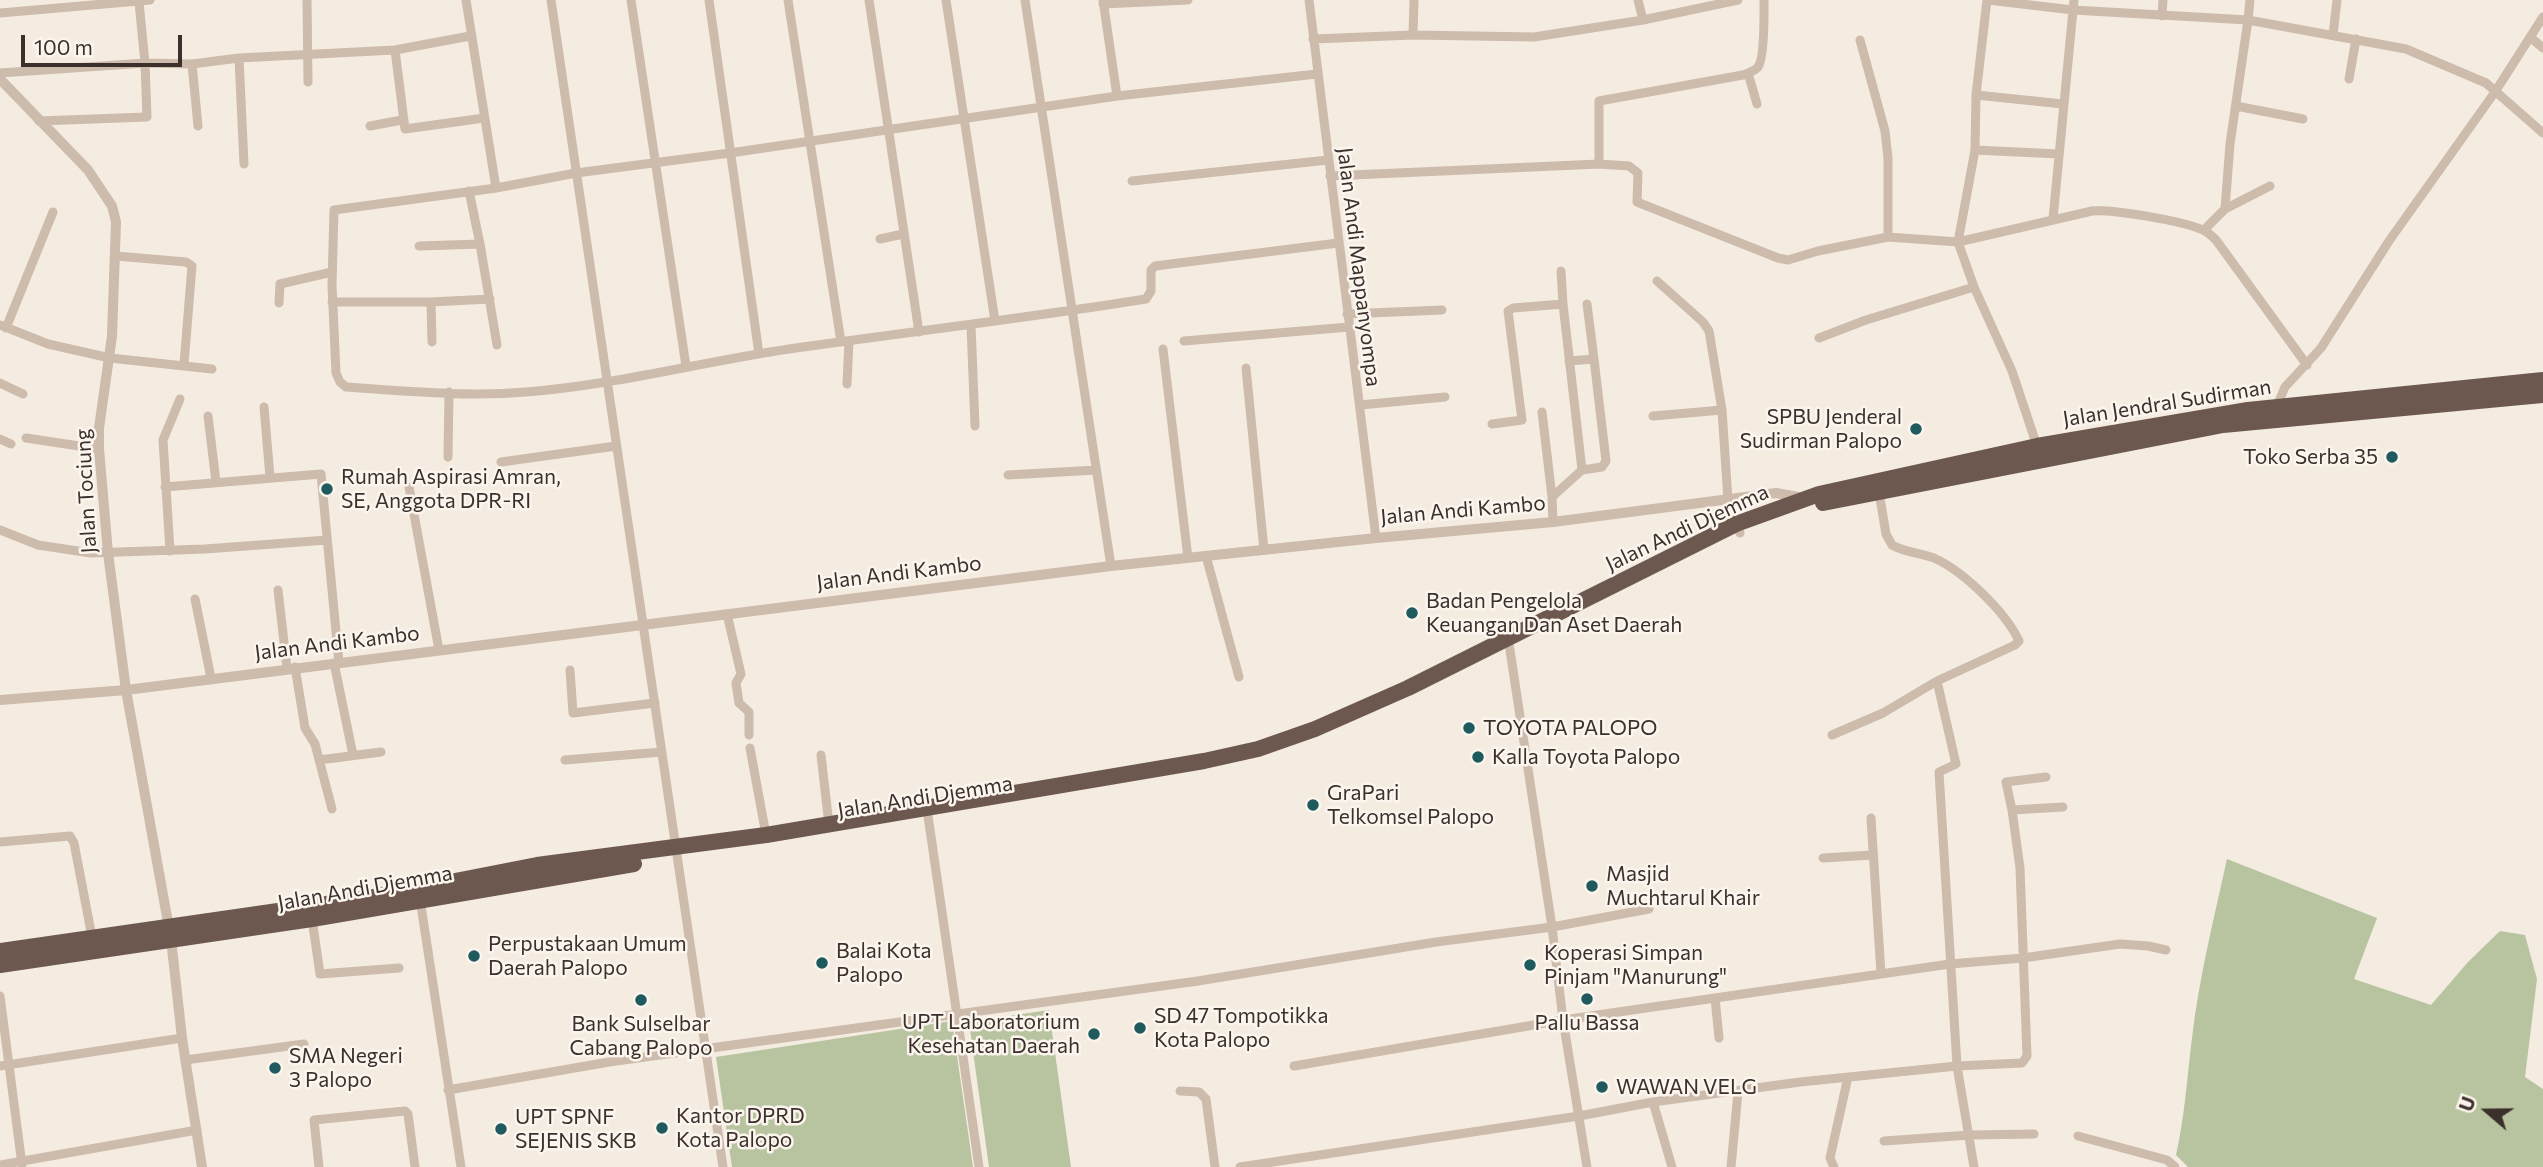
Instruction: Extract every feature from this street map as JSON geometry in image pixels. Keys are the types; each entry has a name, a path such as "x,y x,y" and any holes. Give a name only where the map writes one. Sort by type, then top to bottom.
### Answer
{"highway":[{"name":"Jalan Jendral Sudirman","path":"1806,503 1853,485 2037,446 2249,416 2543,380"},
{"name":"Jalan Jendral Sudirman","path":"2276,413 2543,395"},
{"name":"Jalan Jendral Sudirman","path":"1806,503 1879,492 2249,416"},
{"name":"Jalan Andi Djemma","path":"0,951 92,937 170,934 312,919 537,865 676,853 928,813 1258,749 1315,729 1509,643 1738,529 1806,503"},
{"name":"Jalan Andi Djemma","path":"676,853 829,825 928,813"},
{"name":"Jalan Andi Djemma","path":"0,965 170,934 419,895"}],"street":[{"path":"0,13 100,2 150,0"},
{"path":"307,0 308,82"},
{"path":"466,0 496,188"},
{"path":"551,0 723,1167"},
{"path":"631,0 686,366"},
{"path":"709,0 759,354"},
{"path":"788,0 808,142 845,342 847,384"},
{"path":"869,0 919,332"},
{"path":"946,0 995,321"},
{"path":"1025,0 1111,566"},
{"path":"1117,96 1103,2 1188,0"},
{"name":"Jalan Andi Mappanyompa","path":"1309,0 1376,538"},
{"path":"1413,35 1414,0"},
{"path":"1638,0 1643,20"},
{"path":"1313,39 1413,35 1534,37 1643,20 1738,0"},
{"path":"1599,164 1597,105 1600,100 1748,73 1756,69 1760,62 1764,0"},
{"path":"2037,446 2012,371 1974,287 1958,242 1975,150 1976,95 1987,0 2074,5 2162,16 2248,20 2423,54 2481,80 2543,133"},
{"path":"2162,16 2163,0"},
{"path":"2225,209 2230,144 2250,0"},
{"path":"2333,35 2337,0"},
{"path":"39,121 146,118 145,63 139,2"},
{"path":"2053,219 2074,5"},
{"path":"2276,413 2285,387 2321,348 2428,184 2495,92 2543,17"},
{"path":"0,73 145,63 192,64 239,58 395,50 470,36"},
{"path":"2530,37 2543,48"},
{"path":"2349,79 2356,39"},
{"path":"1860,40 1885,131 1888,158 1888,237"},
{"path":"395,50 404,128 484,118"},
{"path":"239,58 244,164"},
{"path":"192,64 198,126"},
{"path":"1748,73 1757,104"},
{"path":"1318,74 1117,96 334,210 332,302 336,373 343,385 449,392 523,392 607,382 759,354 1146,299 1151,291 1151,270 1156,266 1338,243"},
{"name":"Jalan Tociung","path":"0,79 88,170 112,206 116,222 110,358 99,428 108,553 126,690 170,934 185,1060 202,1167"},
{"path":"1976,95 2063,104"},
{"path":"2236,106 2303,119"},
{"path":"370,126 402,120"},
{"path":"1975,150 2059,154"},
{"path":"1132,181 1328,160"},
{"path":"1330,176 1623,165 1636,170 1637,202 1788,260 1888,237 1958,242 2053,219 2092,211 2109,211 2204,230 2222,247 2307,365"},
{"path":"2204,230 2225,209 2270,186"},
{"path":"469,191 497,345"},
{"path":"53,212 3,326 48,344 110,358 212,369"},
{"path":"880,239 903,234"},
{"path":"419,246 480,244"},
{"path":"116,256 186,262 192,266 184,364"},
{"path":"1562,271 1563,304 1582,470"},
{"path":"279,303 280,284 332,272"},
{"path":"1657,281 1703,322 1709,331 1722,411 1728,500 1738,529"},
{"path":"1819,338 1866,320 1974,287"},
{"path":"332,302 490,299"},
{"path":"431,302 432,342"},
{"path":"1492,424 1521,420 1508,311 1513,308 1563,304"},
{"path":"1552,496 1582,470 1602,467 1606,461 1587,304"},
{"path":"1347,314 1442,310"},
{"path":"971,325 975,426"},
{"path":"1184,341 1349,327"},
{"path":"1163,349 1188,558"},
{"path":"1569,361 1594,359"},
{"path":"1246,368 1264,550"},
{"path":"0,383 23,394"},
{"path":"448,457 449,392"},
{"path":"1360,405 1445,397"},
{"path":"170,551 163,440 180,400"},
{"path":"264,407 270,477"},
{"path":"1653,416 1722,411"},
{"path":"1542,412 1553,522"},
{"path":"208,416 216,482"},
{"path":"26,438 99,449"},
{"path":"0,439 11,444"},
{"path":"501,462 616,446"},
{"path":"1008,475 1096,470"},
{"path":"165,487 321,474 336,663 353,755"},
{"path":"409,487 439,650"},
{"path":"1832,735 1883,713 1937,681 2015,645 2018,638 1962,574 1933,558 1892,545 1886,534 1879,492"},
{"name":"Jalan Andi Kambo","path":"0,701 126,690 1111,566 1553,522 1776,493 1806,503"},
{"path":"0,530 48,547 108,553 327,540"},
{"path":"1206,556 1238,677"},
{"path":"278,590 291,668 305,728 314,741 332,809"},
{"path":"195,599 211,678"},
{"path":"727,614 741,674 736,689 739,703 749,712 750,735"},
{"path":"1509,643 1587,1167"},
{"path":"570,670 573,713 655,703"},
{"path":"1937,681 1956,764 1939,772 1958,1066 1974,1167"},
{"path":"750,748 766,835"},
{"path":"319,760 381,752"},
{"path":"565,760 662,752"},
{"path":"821,755 829,825"},
{"path":"1240,1167 1578,1116 1653,1102 1848,1077 1958,1066 2022,1063 2026,1060 2020,868 2006,782 2046,777"},
{"path":"2012,810 2063,807"},
{"path":"928,813 979,1167"},
{"path":"1871,818 1881,974"},
{"path":"0,842 70,836 74,843 92,937"},
{"path":"1822,858 1872,855"},
{"path":"419,895 461,1167"},
{"path":"448,1090 609,1062 957,1012 1198,981 1436,942 1552,927 1648,909"},
{"path":"312,919 320,974 399,968"},
{"path":"1294,1066 1563,1020 1950,964 2023,958 2120,944 2166,950"},
{"path":"0,996 4,1065 22,1164"},
{"path":"1715,998 1719,1038"},
{"path":"4,1065 182,1038"},
{"path":"185,1060 304,1044"},
{"path":"1834,1167 1830,1158 1848,1077"},
{"path":"1180,1091 1199,1092 1206,1099 1215,1167"},
{"path":"1731,1167 1738,1092"},
{"path":"1653,1102 1672,1167"},
{"path":"319,1167 314,1121 405,1111 408,1114 415,1167"},
{"path":"0,1165 22,1164 197,1130"},
{"path":"1884,1141 2034,1134"},
{"path":"2078,1136 2167,1160 2175,1167"}],"green space":[{"path":"2227,859 2377,918 2354,979 2431,1005 2468,962 2500,931 2525,935 2537,979 2525,1077 2543,1089 2543,1167 2188,1167 2176,1155 2199,993"},
{"path":"1049,1010 1071,1167 989,1167 969,1022"},
{"path":"952,1021 973,1167 732,1167 716,1057"}],"place":[{"name":"SPBU Jenderal Sudirman Palopo","path":"1916,429"},
{"name":"Toko Serba 35","path":"2392,457"},
{"name":"Rumah Aspirasi Amran, SE, Anggota DPR-RI","path":"327,489"},
{"name":"Badan Pengelola Keuangan Dan Aset Daerah","path":"1412,613"},
{"name":"TOYOTA PALOPO","path":"1469,728"},
{"name":"Kalla Toyota Palopo","path":"1478,757"},
{"name":"GraPari Telkomsel Palopo","path":"1313,805"},
{"name":"Masjid Muchtarul Khair","path":"1592,886"},
{"name":"Perpustakaan Umum Daerah Palopo","path":"474,956"},
{"name":"Balai Kota Palopo","path":"822,963"},
{"name":"Koperasi Simpan Pinjam \"Manurung\"","path":"1530,965"},
{"name":"Pallu Bassa","path":"1587,999"},
{"name":"Bank Sulselbar Cabang Palopo","path":"641,1000"},
{"name":"SD 47 Tompotikka Kota Palopo","path":"1140,1028"},
{"name":"UPT Laboratorium Kesehatan Daerah","path":"1094,1034"},
{"name":"SMA Negeri 3 Palopo","path":"275,1068"},
{"name":"WAWAN VELG","path":"1602,1087"},
{"name":"Kantor DPRD Kota Palopo","path":"662,1128"},
{"name":"UPT SPNF SEJENIS SKB","path":"501,1129"}]}
